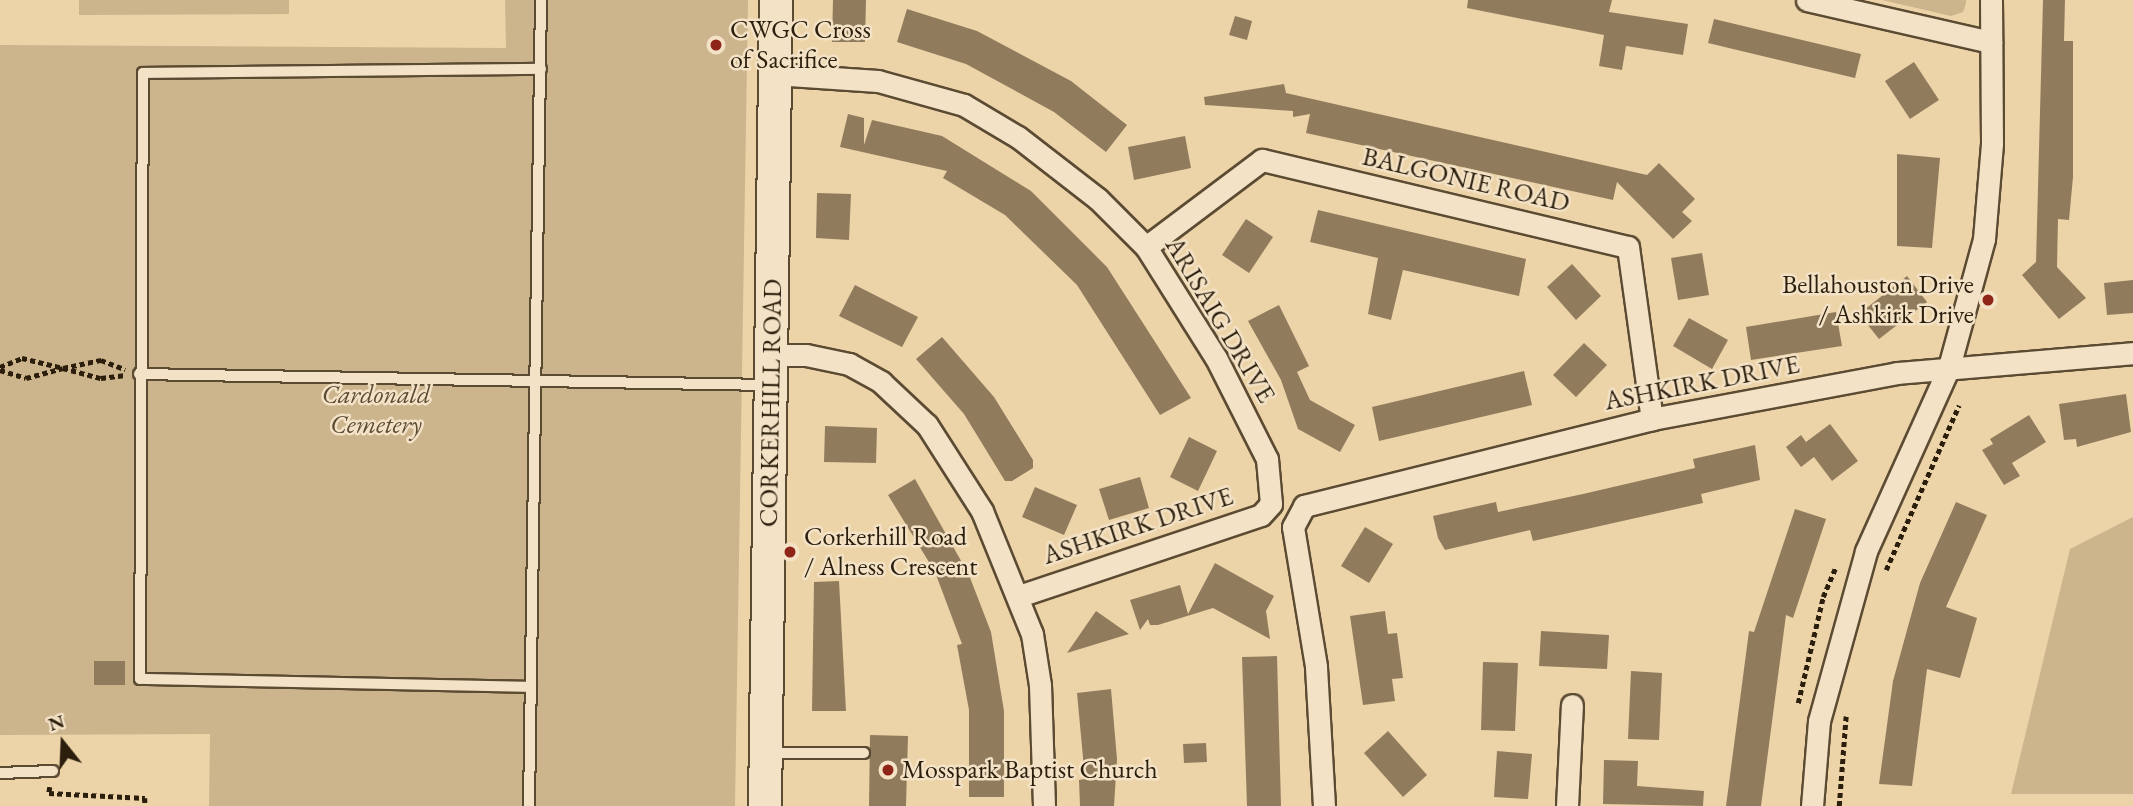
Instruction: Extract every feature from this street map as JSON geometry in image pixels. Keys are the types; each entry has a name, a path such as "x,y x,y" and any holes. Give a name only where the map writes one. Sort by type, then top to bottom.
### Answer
{"street":[{"name":"CORKERHILL ROAD","path":"765,806 776,0"},
{"path":"1807,0 1991,42"},
{"path":"1812,806 1819,721 1866,551 1949,368 1984,239 1992,143 1991,0"},
{"name":"ARISAIG DRIVE","path":"774,74 878,81 964,105 1074,179 1146,247 1216,358 1267,459 1271,504"},
{"name":"BALGONIE ROAD","path":"1146,247 1262,160 1628,247 1652,419"},
{"name":"ASHKIRK DRIVE","path":"1295,517 1316,500 1652,419 1949,368 2133,353"},
{"path":"772,370 806,355 849,364 881,382 927,425 982,511 1019,596 1040,685 1044,806"},
{"path":"1271,504 1295,517 1316,666 1324,806"},
{"name":"ASHKIRK DRIVE","path":"1019,596 1261,515 1271,504"},
{"path":"1567,806 1572,705"}],"lane":[{"path":"529,806 539,383 541,0"},
{"path":"531,687 140,679 139,374 143,73 541,69"},
{"path":"139,374 539,383 772,370"},
{"path":"766,753 863,753"},
{"path":"0,773 52,771"}],"path":[{"path":"0,368 22,358 101,378 139,374"},
{"path":"0,368 26,378 101,360 139,374"},
{"path":"1883,578 1977,365"},
{"path":"1839,806 1846,711"},
{"path":"52,771 49,793 108,799 145,798 145,806"},
{"path":"107,806 108,799"}],"green space":[{"path":"79,0 289,0 289,14 79,15"},
{"name":"Cardonald Cemetery","path":"505,0 748,0 735,806 209,806 210,734 0,735 0,45 506,48"},
{"path":"1882,0 1966,0 1966,3 1963,12 1951,16"},
{"path":"2133,517 2133,794 2011,794 2070,549"}],"building":[{"path":"833,0 866,0 865,42 832,42"},
{"path":"1468,0 1612,0 1609,12 1688,24 1683,55 1626,46 1622,70 1599,66 1604,35 1467,8"},
{"path":"2043,0 2065,0 2064,41 2073,41 2073,177 2069,220 2058,219 2057,267 2086,298 2059,319 2022,275 2036,262"},
{"path":"907,9 977,31 1071,81 1127,125 1106,152 1054,112 966,64 897,42"},
{"path":"1235,16 1252,21 1247,40 1229,35"},
{"path":"1714,19 1861,54 1855,78 1708,43"},
{"path":"1914,62 1939,100 1910,119 1885,81"},
{"path":"1284,84 1286,93 1647,175 1659,163 1695,199 1682,212 1692,221 1673,239 1617,182 1613,200 1306,133 1310,114 1293,117 1293,111 1205,105 1204,97"},
{"path":"848,114 864,118 864,145 872,120 942,136 1031,191 1107,267 1191,398 1160,415 1077,285 1005,215 943,178 947,171 840,147"},
{"path":"1185,136 1191,168 1134,180 1128,147"},
{"path":"1897,154 1940,158 1932,248 1897,246"},
{"path":"817,193 851,194 849,240 816,238"},
{"path":"1318,210 1526,259 1519,296 1403,270 1391,320 1368,314 1378,258 1310,242"},
{"path":"1246,219 1273,237 1249,273 1222,255"},
{"path":"1702,253 1709,295 1678,300 1671,258"},
{"path":"1572,264 1601,296 1576,320 1547,287"},
{"path":"1907,276 1927,302 1879,339 1859,314"},
{"path":"2133,280 2133,313 2107,315 2104,283"},
{"path":"855,285 918,317 902,347 839,316"},
{"path":"1279,305 1309,366 1297,372 1310,400 1355,425 1340,452 1298,429 1281,380 1248,321"},
{"path":"1836,312 1842,346 1751,360 1746,327"},
{"path":"1689,318 1728,340 1712,369 1673,346"},
{"path":"942,337 994,397 1033,460 1033,468 1012,481 1005,481 964,414 916,359"},
{"path":"1584,343 1607,365 1576,397 1553,375"},
{"path":"1524,371 1532,405 1379,441 1372,407"},
{"path":"2126,394 2131,432 2077,447 2076,439 2064,440 2059,404"},
{"path":"2029,415 2046,442 2012,463 2020,476 2004,485 1982,450 1993,444 1990,439"},
{"path":"1830,424 1858,461 1832,481 1814,457 1801,467 1786,447 1801,435 1806,442"},
{"path":"825,426 877,428 876,463 824,462"},
{"path":"1189,437 1217,451 1198,491 1170,477"},
{"path":"1755,445 1760,480 1701,494 1703,503 1533,541 1530,530 1445,550 1438,538 1433,516 1496,502 1498,512 1583,494 1695,468 1693,459"},
{"path":"1140,477 1149,508 1109,520 1099,489"},
{"path":"915,479 969,575 991,632 1004,711 1004,797 969,797 969,710 957,645 962,644 935,572 888,495"},
{"path":"1035,487 1077,505 1064,535 1022,517"},
{"path":"1956,502 1987,515 1946,607 1977,618 1960,678 1927,669 1912,786 1879,784 1893,681 1920,583"},
{"path":"1795,509 1826,519 1793,618 1786,615 1761,806 1726,806 1749,631 1754,632"},
{"path":"1365,527 1393,544 1369,583 1341,566"},
{"path":"1215,563 1274,596 1266,611 1270,639 1213,608 1158,625 1150,625 1148,619 1140,630 1130,600 1180,585 1188,614"},
{"path":"839,581 846,711 812,711 814,582"},
{"path":"1096,611 1129,634 1067,653"},
{"path":"1385,611 1388,634 1397,633 1403,678 1392,679 1395,701 1363,705 1350,616"},
{"path":"1541,631 1609,635 1607,669 1539,666"},
{"path":"1277,656 1281,806 1247,806 1242,657"},
{"path":"94,661 125,661 125,685 94,685"},
{"path":"1483,662 1518,663 1515,731 1481,730"},
{"path":"1631,671 1662,673 1659,740 1628,739"},
{"path":"1111,689 1117,759 1114,806 1080,806 1079,780 1085,779 1077,693"},
{"path":"1388,731 1427,775 1403,797 1364,753"},
{"name":"Mosspark Baptist Church","path":"870,735 908,736 906,806 869,806"},
{"path":"1206,743 1207,762 1184,763 1183,744"},
{"path":"1497,751 1532,754 1528,799 1494,797"},
{"path":"1604,760 1638,761 1637,786 1704,791 1703,806 1603,804"}],"place":[{"name":"CWGC Cross of Sacrifice","path":"716,45"},
{"name":"Bellahouston Drive / Ashkirk Drive","path":"1988,300"},
{"name":"Corkerhill Road / Alness Crescent","path":"790,552"},
{"name":"Mosspark Baptist Church","path":"888,770"}]}
